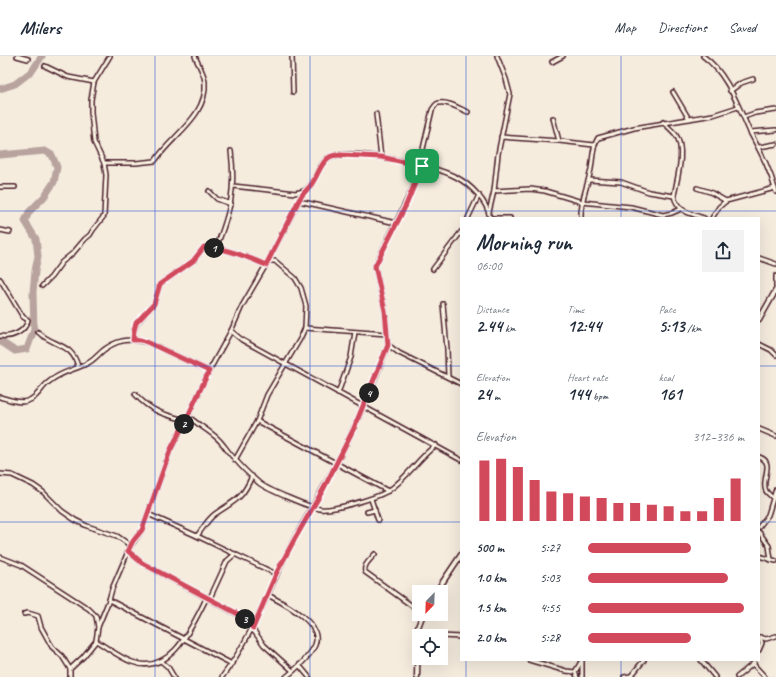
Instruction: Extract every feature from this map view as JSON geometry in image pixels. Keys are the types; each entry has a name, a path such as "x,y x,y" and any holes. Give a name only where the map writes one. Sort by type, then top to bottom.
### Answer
{"street":[{"path":"17,56 28,59"},
{"path":"42,286 62,262 73,253 85,238 90,235 104,216 107,184 104,163 97,151 93,134 91,106 94,82 110,56"},
{"path":"104,163 136,164 154,161 188,124 200,105 205,89 204,74 195,56"},
{"path":"292,56 293,92"},
{"path":"490,217 489,212 494,191 510,94 497,56"},
{"path":"552,62 562,56"},
{"path":"703,56 719,71 730,91 750,132 765,158 776,190 726,201 719,207 713,217"},
{"path":"709,60 711,56"},
{"path":"45,66 68,77 94,82"},
{"path":"730,91 741,83 753,79"},
{"path":"673,92 690,119"},
{"path":"222,677 232,664 253,628 276,574 354,428 388,345 383,300 375,266 411,193 422,166 424,144 432,110 436,104 440,103 449,104 468,112"},
{"path":"581,217 582,202 589,180 594,145 598,138 663,122 713,115 738,107"},
{"path":"744,117 755,113 776,110"},
{"path":"376,114 381,157"},
{"path":"553,118 559,141"},
{"path":"663,122 676,136 680,145 680,160 674,196 675,201 681,209 690,214 700,217"},
{"path":"750,132 776,130"},
{"path":"502,137 594,145"},
{"path":"759,147 776,144"},
{"path":"216,248 231,204 233,186 231,151"},
{"path":"70,669 83,657 96,641 98,627 112,589 130,546 142,530 170,451 209,371 231,332 242,306 266,265 304,191 310,186 326,159 332,156 342,155 381,157 439,170 456,177 468,185 478,195 489,212"},
{"path":"589,180 621,182 649,192 674,196"},
{"path":"233,186 296,193 304,191"},
{"path":"0,187 15,187"},
{"path":"697,188 710,192 726,201"},
{"path":"494,191 530,189 545,191 582,202 631,207 664,215 681,209"},
{"path":"209,191 217,200 231,204"},
{"path":"468,217 478,195"},
{"path":"299,200 396,223"},
{"path":"0,230 10,232"},
{"path":"433,269 460,233"},
{"path":"133,340 136,323 154,304 160,284 193,261 204,247 216,248 266,265"},
{"path":"760,258 776,264"},
{"path":"235,460 257,421 267,395 305,328 306,306 301,288 295,278 279,263 275,260 268,261"},
{"path":"760,318 776,288 776,276"},
{"path":"0,279 23,317 28,320 27,325 18,333 8,337 0,336"},
{"path":"443,304 448,377"},
{"path":"305,328 387,334"},
{"path":"38,332 44,337 70,350 77,361 78,367"},
{"path":"231,332 284,364 460,459"},
{"path":"338,393 351,357 355,332"},
{"path":"0,397 27,402 57,375 87,364 115,343 126,340 141,340 209,371"},
{"path":"760,344 771,350 776,355"},
{"path":"388,345 399,353 460,383"},
{"path":"135,394 148,407 155,411 164,415 187,418 217,438 235,460 267,488 318,509 327,509 371,499 388,491 405,478 425,455 436,446"},
{"path":"257,421 388,491"},
{"path":"760,429 776,436"},
{"path":"760,457 765,459 767,463 764,487 773,498"},
{"path":"0,474 12,475 33,485 74,520 117,536 130,546"},
{"path":"197,536 210,518 232,504 241,496 252,476"},
{"path":"760,526 766,519 776,489"},
{"path":"371,499 378,520"},
{"path":"367,512 375,510"},
{"path":"148,514 276,574"},
{"path":"760,533 769,546 771,560"},
{"path":"128,551 142,563 209,597 238,614 253,628 264,645 293,671"},
{"path":"96,641 124,659 143,665 161,661 171,655 184,639 209,597 227,561 235,554"},
{"path":"375,554 365,567 365,572 412,606"},
{"path":"760,556 776,562"},
{"path":"0,557 21,565 89,609 96,616 98,627"},
{"path":"441,585 459,560"},
{"path":"268,595 297,612 315,633 314,646 299,666 286,677"},
{"path":"109,600 232,664"},
{"path":"24,614 28,613 38,616 41,627 52,647 62,656 70,669 70,677"},
{"path":"448,636 460,637"},
{"path":"760,648 766,639 776,636"},
{"path":"760,637 766,639"},
{"path":"760,637 762,643"},
{"path":"161,661 168,667 174,677"},
{"path":"532,661 566,671 575,672"},
{"path":"575,672 581,661"},
{"path":"582,661 582,677"},
{"path":"624,677 632,676 643,661"},
{"path":"702,661 716,677"},
{"path":"740,676 754,661 764,677"},
{"path":"417,665 417,677"},
{"path":"299,666 309,677"},
{"path":"575,672 577,677"}],"waterway":[{"path":"0,89 15,84 32,71 42,56"},
{"path":"0,155 45,151 52,155 57,167 54,182 44,197 29,212 25,221 36,239 38,256 33,292 34,330 27,349 15,351 0,341"}],"route":[{"path":"342,155 381,157 422,166 406,205 375,266 385,311 388,345 379,370 354,428 324,488 276,574 253,628 238,614 142,563 128,551 133,541 142,530 170,451 209,371 149,343 141,340 133,340 136,323 154,304 160,284 188,266 204,247 216,248 266,265 304,191 310,186 326,159 332,156 342,155"}]}
